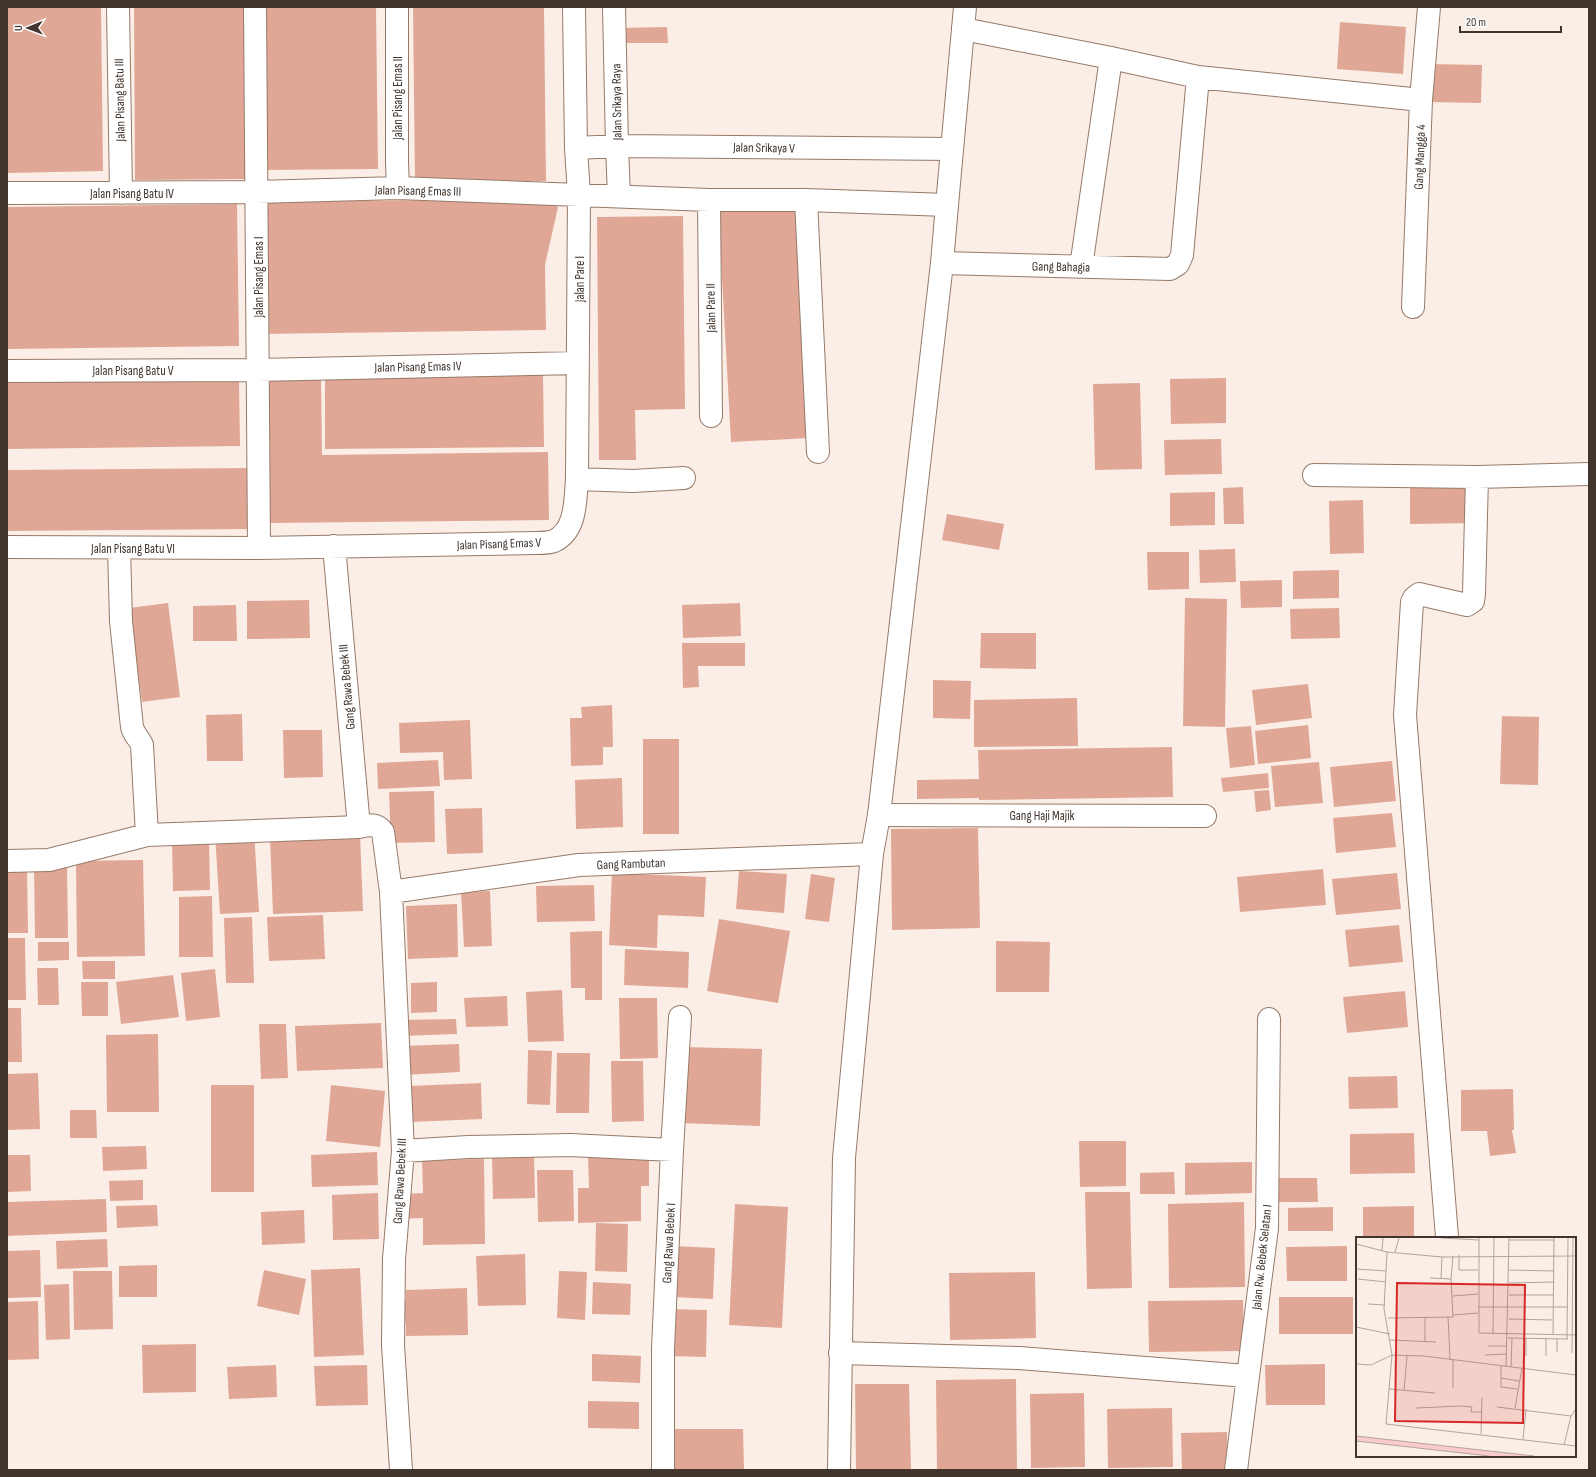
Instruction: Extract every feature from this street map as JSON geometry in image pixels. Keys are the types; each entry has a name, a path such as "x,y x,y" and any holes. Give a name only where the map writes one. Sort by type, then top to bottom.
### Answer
{"street":[{"name":"Jalan Pisang Batu III","path":"118,7 121,193"},
{"name":"Jalan Pisang Emas I","path":"256,7 259,548"},
{"name":"Jalan Pisang Emas II","path":"397,7 398,188"},
{"path":"574,7 576,148 580,195 709,200 806,200 946,205"},
{"name":"Jalan Srikaya Raya","path":"614,7 619,196"},
{"path":"839,1470 844,1158 872,854 879,815 942,263 946,205 966,7"},
{"name":"Gang Mangga 4","path":"1413,307 1421,100 1429,7"},
{"path":"963,29 1111,58 1198,77 1421,100"},
{"path":"1080,267 1111,58"},
{"name":"Gang Bahagia","path":"942,263 1170,268 1178,264 1182,255 1198,77"},
{"name":"Jalan Srikaya V","path":"576,148 617,146 952,149"},
{"name":"Jalan Pisang Emas III","path":"257,192 398,188 580,195"},
{"name":"Jalan Pisang Batu IV","path":"7,193 257,192"},
{"name":"Jalan Pare I","path":"578,363 580,195"},
{"name":"Jalan Pare II","path":"709,200 711,416"},
{"path":"806,200 818,452"},
{"name":"Jalan Pisang Emas IV","path":"258,370 578,363"},
{"name":"Jalan Pisang Emas V","path":"259,548 536,543 554,541 568,530 573,516 577,479 578,363"},
{"name":"Jalan Pisang Batu V","path":"7,371 258,370"},
{"path":"1314,475 1477,477 1589,474"},
{"path":"1447,1236 1405,715 1412,602 1414,598 1419,594 1467,605 1473,601 1477,477"},
{"path":"577,479 633,480 684,478"},
{"name":"Gang Rawa Bebek III","path":"334,546 359,827"},
{"name":"Jalan Pisang Batu VI","path":"7,547 259,548"},
{"path":"119,548 121,621 131,720 133,734 140,740 142,745 148,835"},
{"name":"Gang Haji Majik","path":"879,815 1205,816"},
{"name":"Gang Rawa Bebek III","path":"7,861 49,860 148,835 359,827 375,825 383,832 391,892 403,1151 394,1259 393,1345 401,1470"},
{"name":"Gang Rambutan","path":"391,892 579,865 872,854"},
{"name":"Gang Rawa Bebek I","path":"663,1470 663,1349 680,1017"},
{"name":"Jalan Rw. Bebek Selatan I","path":"1236,1470 1267,1228 1269,1019"},
{"path":"403,1151 468,1147 570,1145 672,1150"},
{"path":"840,1353 1019,1358 1247,1376"}],"building":[{"path":"7,7 101,7 103,171 7,173"},
{"path":"134,7 244,7 246,179 135,180"},
{"path":"262,7 376,7 378,169 264,170"},
{"path":"413,7 544,7 546,181 415,182"},
{"path":"1340,22 1406,27 1403,74 1337,69"},
{"path":"667,27 668,43 620,43 620,28"},
{"path":"1428,64 1482,65 1481,103 1427,102"},
{"path":"545,199 558,207 545,265 546,330 260,334 259,202"},
{"path":"796,202 809,438 731,442 718,206"},
{"path":"237,204 239,346 7,349 7,207"},
{"path":"683,216 685,409 635,410 636,460 599,460 597,217"},
{"path":"543,375 544,447 325,449 325,377"},
{"path":"269,377 321,377 322,455 548,452 549,520 270,523"},
{"path":"1226,378 1226,423 1171,424 1170,379"},
{"path":"239,380 240,446 7,449 7,382"},
{"path":"1140,383 1142,469 1095,470 1093,384"},
{"path":"1221,439 1222,474 1165,475 1164,440"},
{"path":"250,468 251,529 7,531 7,470"},
{"path":"1474,481 1475,523 1410,524 1410,482"},
{"path":"1243,487 1244,524 1224,524 1223,488"},
{"path":"1215,492 1215,525 1170,526 1170,493"},
{"path":"1363,500 1364,553 1330,554 1329,501"},
{"path":"947,514 1004,524 999,550 942,540"},
{"path":"1235,549 1236,582 1200,583 1199,550"},
{"path":"1147,552 1189,552 1189,589 1148,590"},
{"path":"1339,570 1339,598 1293,599 1293,571"},
{"path":"1282,580 1282,607 1241,608 1240,581"},
{"path":"1185,598 1227,599 1225,727 1183,726"},
{"path":"309,600 310,638 247,639 247,601"},
{"path":"168,603 180,697 142,702 129,608"},
{"path":"740,603 741,636 683,638 682,605"},
{"path":"236,605 237,641 193,641 193,606"},
{"path":"1339,608 1340,638 1291,639 1290,609"},
{"path":"981,633 1036,633 1036,669 980,668"},
{"path":"682,643 745,643 745,666 698,666 699,687 683,688"},
{"path":"933,680 971,681 970,719 933,718"},
{"path":"1308,684 1312,718 1256,725 1252,690"},
{"path":"1077,698 1078,746 974,747 974,700"},
{"path":"612,705 613,747 603,747 603,765 571,766 570,718 582,718 581,707"},
{"path":"242,714 243,761 207,761 206,715"},
{"path":"1502,716 1539,717 1538,785 1500,784"},
{"path":"470,720 472,779 444,780 443,752 400,753 399,723"},
{"path":"1308,725 1311,758 1258,764 1255,731"},
{"path":"1251,726 1255,765 1230,768 1226,728"},
{"path":"283,730 322,730 323,777 284,778"},
{"path":"643,739 679,739 679,834 643,834"},
{"path":"1172,747 1173,797 979,800 979,798 917,799 917,780 979,779 978,750"},
{"path":"438,760 440,786 378,789 377,763"},
{"path":"1392,761 1396,801 1334,807 1330,767"},
{"path":"1319,762 1323,803 1275,807 1271,766"},
{"path":"1268,773 1269,788 1223,792 1221,778"},
{"path":"622,778 623,827 576,829 575,780"},
{"path":"1269,790 1271,810 1256,812 1254,791"},
{"path":"434,791 435,842 391,843 389,792"},
{"path":"482,808 483,853 447,854 445,809"},
{"path":"1392,813 1396,847 1336,853 1333,818"},
{"path":"978,828 980,928 892,930 891,829"},
{"path":"254,831 259,912 220,914 215,834"},
{"path":"360,834 363,911 273,914 270,838"},
{"path":"172,838 209,838 210,890 173,891"},
{"path":"143,860 145,956 77,957 76,861"},
{"path":"34,865 67,865 68,938 35,938"},
{"path":"7,866 27,866 28,933 7,933"},
{"path":"1323,869 1326,905 1240,912 1237,877"},
{"path":"739,871 787,874 784,913 736,909"},
{"path":"612,873 706,877 704,917 658,915 657,948 609,945"},
{"path":"1397,873 1401,909 1336,915 1332,879"},
{"path":"811,874 835,878 829,922 805,919"},
{"path":"594,885 595,921 537,922 536,886"},
{"path":"490,891 492,946 464,947 461,892"},
{"path":"212,896 213,957 179,957 179,897"},
{"path":"457,904 458,957 408,959 406,906"},
{"path":"323,915 325,959 269,961 267,917"},
{"path":"252,917 254,983 226,983 224,918"},
{"path":"719,919 790,931 778,1003 707,991"},
{"path":"1399,925 1403,962 1349,967 1345,930"},
{"path":"602,931 602,1000 585,1000 585,988 571,988 570,932"},
{"path":"7,938 25,938 26,1000 7,1000"},
{"path":"996,941 1050,942 1049,992 996,992"},
{"path":"38,942 69,942 69,960 38,961"},
{"path":"625,949 689,952 688,988 624,985"},
{"path":"82,961 115,961 115,979 83,979"},
{"path":"37,968 58,968 59,1005 38,1005"},
{"path":"215,969 220,1017 186,1021 181,973"},
{"path":"173,975 179,1017 121,1024 116,982"},
{"path":"81,982 108,982 108,1016 82,1016"},
{"path":"437,982 437,1012 411,1013 411,983"},
{"path":"562,990 564,1041 528,1042 526,992"},
{"path":"1405,991 1408,1027 1347,1033 1343,997"},
{"path":"507,996 508,1026 466,1027 464,998"},
{"path":"619,998 657,998 658,1058 620,1059"},
{"path":"7,1008 21,1008 22,1062 7,1062"},
{"path":"456,1019 457,1034 401,1036 400,1020"},
{"path":"381,1023 383,1068 297,1071 295,1026"},
{"path":"259,1024 286,1024 288,1078 261,1079"},
{"path":"158,1034 159,1112 107,1112 106,1035"},
{"path":"459,1044 460,1072 404,1075 402,1046"},
{"path":"682,1047 762,1049 760,1126 679,1123"},
{"path":"528,1050 552,1051 550,1105 527,1104"},
{"path":"557,1053 590,1053 589,1113 556,1113"},
{"path":"611,1061 643,1061 644,1121 612,1122"},
{"path":"38,1073 40,1129 7,1130 7,1074"},
{"path":"1397,1076 1398,1108 1349,1109 1348,1077"},
{"path":"481,1083 482,1119 411,1122 409,1086"},
{"path":"211,1085 254,1085 254,1192 211,1192"},
{"path":"331,1085 385,1091 380,1147 326,1141"},
{"path":"1513,1089 1514,1130 1512,1130 1516,1153 1490,1156 1487,1131 1461,1131 1461,1090"},
{"path":"70,1110 96,1110 97,1138 70,1138"},
{"path":"1414,1133 1415,1173 1350,1174 1350,1134"},
{"path":"1079,1141 1126,1141 1126,1186 1080,1187"},
{"path":"146,1146 147,1169 103,1171 102,1147"},
{"path":"377,1152 378,1185 312,1187 311,1155"},
{"path":"649,1152 649,1186 641,1186 641,1221 578,1223 578,1188 589,1188 588,1153"},
{"path":"7,1155 30,1155 31,1191 7,1192"},
{"path":"534,1155 535,1198 493,1199 492,1156"},
{"path":"484,1159 485,1244 423,1245 423,1218 401,1219 401,1194 423,1193 422,1160"},
{"path":"1252,1162 1252,1193 1185,1195 1185,1163"},
{"path":"537,1170 573,1170 574,1221 538,1222"},
{"path":"1174,1172 1175,1194 1140,1194 1140,1173"},
{"path":"1275,1178 1317,1178 1318,1202 1275,1202"},
{"path":"143,1180 143,1200 110,1201 109,1181"},
{"path":"1085,1192 1130,1192 1132,1288 1087,1289"},
{"path":"378,1193 379,1239 333,1240 332,1195"},
{"path":"106,1199 107,1232 7,1236 7,1202"},
{"path":"1244,1202 1245,1287 1169,1288 1168,1204"},
{"path":"735,1204 788,1207 782,1328 729,1325"},
{"path":"157,1205 158,1226 117,1228 116,1206"},
{"path":"1414,1206 1414,1237 1363,1237 1363,1207"},
{"path":"1333,1207 1333,1231 1288,1231 1288,1208"},
{"path":"304,1210 305,1243 262,1245 261,1212"},
{"path":"596,1223 628,1224 627,1272 595,1271"},
{"path":"107,1239 108,1267 57,1269 56,1241"},
{"path":"674,1246 715,1248 713,1299 672,1297"},
{"path":"1347,1246 1347,1281 1287,1281 1286,1247"},
{"path":"1355,1249 1356,1249 1356,1277"},
{"path":"40,1250 41,1297 7,1298 7,1251"},
{"path":"525,1254 526,1305 478,1306 476,1256"},
{"path":"157,1265 157,1297 119,1297 119,1266"},
{"path":"360,1268 364,1355 314,1357 311,1270"},
{"path":"264,1270 306,1279 299,1315 257,1306"},
{"path":"73,1271 112,1271 113,1329 74,1330"},
{"path":"559,1271 587,1272 585,1320 557,1318"},
{"path":"1035,1272 1036,1338 950,1340 949,1273"},
{"path":"593,1282 631,1284 630,1315 592,1314"},
{"path":"69,1284 70,1339 46,1340 44,1285"},
{"path":"467,1288 468,1335 406,1336 406,1323 395,1323 395,1301 406,1301 406,1290"},
{"path":"1279,1297 1353,1297 1353,1334 1279,1334"},
{"path":"1243,1300 1244,1351 1149,1352 1148,1301"},
{"path":"38,1301 39,1359 7,1360 7,1302"},
{"path":"666,1309 707,1310 706,1357 665,1356"},
{"path":"196,1344 196,1392 143,1393 142,1345"},
{"path":"592,1354 641,1356 640,1383 592,1381"},
{"path":"1325,1364 1325,1405 1266,1405 1265,1365"},
{"path":"276,1365 277,1397 229,1399 227,1367"},
{"path":"367,1365 368,1405 316,1406 314,1366"},
{"path":"1016,1379 1017,1470 937,1470 936,1380"},
{"path":"855,1384 909,1384 911,1470 856,1470"},
{"path":"1084,1393 1085,1467 1031,1468 1030,1394"},
{"path":"588,1401 639,1402 639,1429 588,1428"},
{"path":"1172,1408 1173,1467 1108,1468 1107,1409"},
{"path":"672,1429 743,1429 744,1469 672,1470"},
{"path":"1227,1432 1228,1470 1182,1470 1181,1433"}]}
